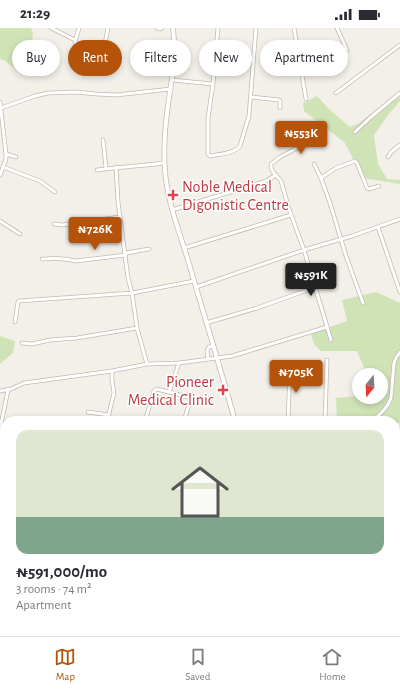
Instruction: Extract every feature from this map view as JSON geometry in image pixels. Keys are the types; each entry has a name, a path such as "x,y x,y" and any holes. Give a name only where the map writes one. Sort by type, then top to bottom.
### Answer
{"street":[{"path":"50,28 75,40 79,28"},
{"path":"106,40 108,28"},
{"path":"157,28 162,28"},
{"path":"174,28 175,54 165,135 164,163 166,180 172,210 234,416"},
{"path":"218,28 213,84 208,118 208,154 210,156 232,152 238,149 245,131 249,116 256,28"},
{"path":"299,28 294,28 306,99"},
{"path":"337,28 342,40"},
{"path":"336,93 400,45"},
{"path":"172,80 213,84"},
{"path":"1,108 35,96 48,94 76,92 116,95 171,89"},
{"path":"355,132 400,94"},
{"path":"251,97 279,100 280,108"},
{"path":"0,102 6,154 6,159 0,175"},
{"path":"320,136 280,157 271,164 270,167 281,181 316,288 331,340"},
{"path":"103,140 106,168"},
{"path":"388,156 400,145"},
{"path":"6,154 16,157"},
{"path":"321,178 336,168 355,161 367,188 369,189 379,186"},
{"path":"97,170 164,163"},
{"path":"314,164 330,203 340,239 363,303"},
{"path":"2,167 40,181 55,192"},
{"path":"116,167 120,217 128,278 132,293 137,328 148,364"},
{"path":"172,210 266,181 276,175"},
{"path":"184,248 292,215"},
{"path":"54,224 62,225 120,217"},
{"path":"196,287 400,219"},
{"path":"0,221 20,234"},
{"path":"378,227 400,292"},
{"path":"42,259 52,258 76,261 126,256 126,253 149,249"},
{"path":"15,322 19,301 132,293 194,281"},
{"path":"206,323 316,288"},
{"path":"0,391 8,390 24,383 112,371 148,364 178,363 232,356 327,327"},
{"path":"22,343 32,344 50,340 77,338 137,328"},
{"path":"208,359 207,350 209,347 213,346"},
{"path":"378,416 390,401 394,363 400,352"},
{"path":"325,416 327,360"},
{"path":"169,392 178,363"},
{"path":"288,416 290,367"},
{"path":"88,412 109,415 114,394 112,371"},
{"path":"146,416 154,391 157,389 190,398 186,416"},
{"path":"3,416 8,390"}],"green space":[{"path":"0,28 31,28 33,34 32,40 12,40 12,66 0,59"},
{"path":"397,93 400,101 374,135 378,164 387,179 400,180 400,184 363,178 345,143 304,111 303,103 317,96 330,110 350,127 358,124"},
{"path":"376,292 400,303 400,416 337,416 336,398 352,397 352,404 388,404 388,368 364,368 357,351 321,351 314,344 311,334 347,321 342,300"},
{"path":"0,336 15,341 13,353 0,364"}],"place":[{"name":"Noble Medical Digonistic Centre","path":"173,195"},
{"name":"Pioneer Medical Clinic","path":"223,390"}]}
